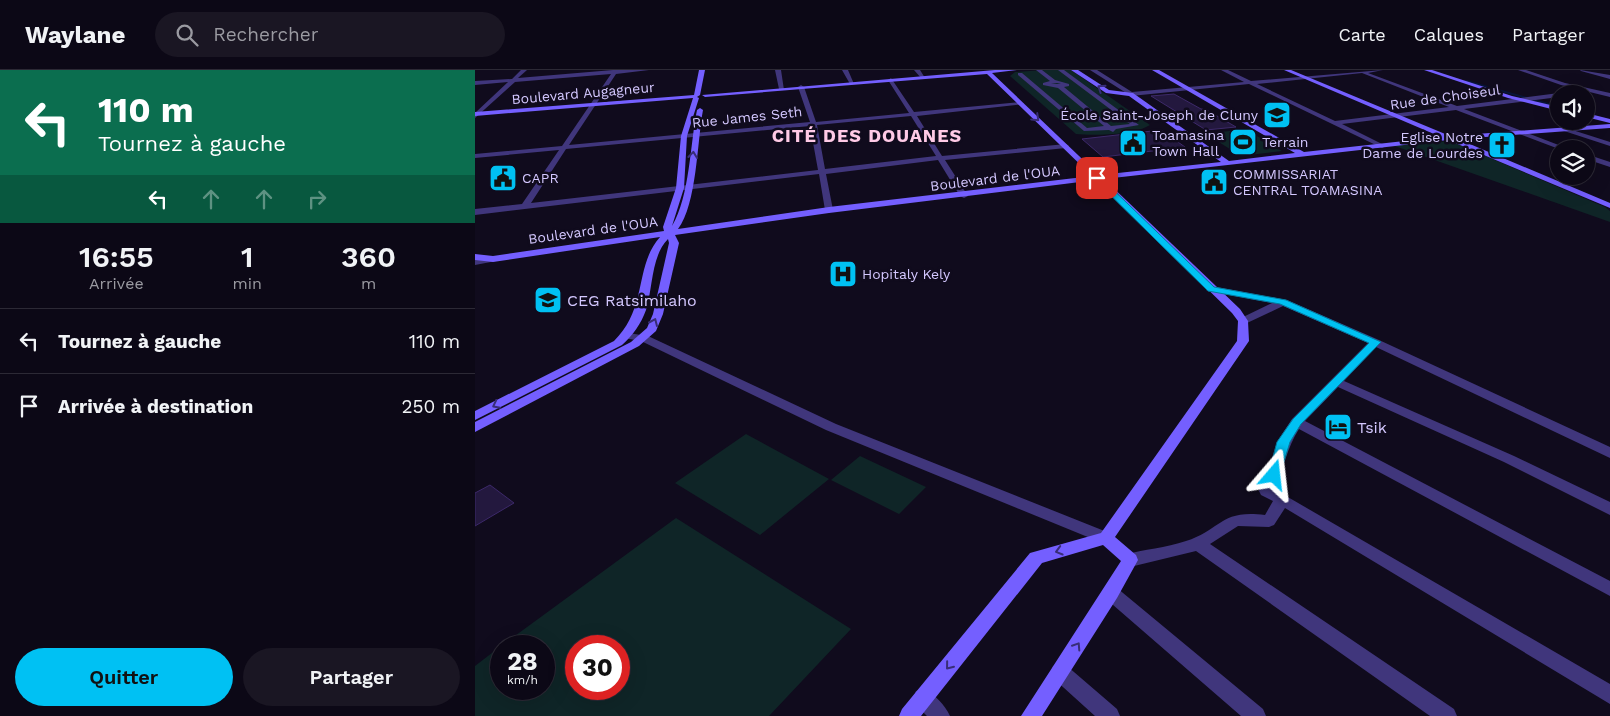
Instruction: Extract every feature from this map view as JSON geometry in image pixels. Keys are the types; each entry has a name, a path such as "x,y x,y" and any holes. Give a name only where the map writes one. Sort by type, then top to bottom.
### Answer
{"street":[{"path":"476,115 524,70"},
{"path":"475,83 646,70"},
{"path":"475,416 618,343 628,336 636,324 658,245 677,225 689,187 702,70"},
{"path":"475,428 644,338 652,328 658,314 674,243 667,227 679,188 684,136 709,70"},
{"path":"777,70 782,89"},
{"path":"845,70 852,83"},
{"path":"917,70 923,77"},
{"path":"1039,70 1052,80"},
{"path":"1015,71 1086,130 1136,125 1061,70"},
{"path":"1074,70 1108,92 1131,94 1380,70"},
{"path":"1093,70 1131,94 1229,164"},
{"path":"1155,70 1303,155"},
{"path":"1224,70 1382,146"},
{"path":"1287,70 1610,206"},
{"path":"1427,70 1521,100 1550,107"},
{"path":"1521,70 1573,85"},
{"path":"1583,70 1610,77"},
{"path":"525,206 595,104 615,71"},
{"name":"Boulevard Augagneur","path":"476,115 923,77 1015,71"},
{"path":"1359,71 1550,143"},
{"path":"909,716 1036,558 1105,538 1243,341 1243,321 1236,311 987,72"},
{"path":"1043,79 1052,80 1070,77"},
{"path":"891,80 965,196"},
{"path":"1028,81 1035,80"},
{"path":"1052,80 1045,84 1061,88 1119,134"},
{"path":"801,87 813,123 829,210"},
{"path":"1040,91 1084,87"},
{"path":"1595,91 1610,90"},
{"path":"1595,91 1610,95"},
{"path":"1087,96 1094,95"},
{"path":"1065,98 1079,96"},
{"name":"Rue de Choiseul","path":"1335,123 1550,96"},
{"path":"1049,99 1057,98"},
{"name":"Rue James Seth","path":"475,156 1021,104"},
{"path":"1100,105 1108,104"},
{"path":"1077,108 1092,106"},
{"path":"1061,109 1069,108"},
{"path":"1115,116 1123,115"},
{"path":"1090,119 1107,117"},
{"path":"1595,117 1610,121"},
{"path":"1074,120 1082,120"},
{"name":"Boulevard de l'OUA","path":"1595,127 1610,126"},
{"name":"Boulevard de l'OUA","path":"475,262 829,210 965,196 1097,178 1451,138 1550,130"},
{"path":"1566,130 1610,144"},
{"path":"475,212 941,158 1066,146"},
{"path":"1595,159 1610,165"},
{"path":"475,256 493,259"},
{"path":"1211,289 1283,302 1375,342 1610,453"},
{"path":"1243,321 1283,302"},
{"path":"628,336 644,338 831,426 1105,538 1130,560"},
{"path":"1375,342 1297,422 1283,442 1274,475 1266,491 1610,695"},
{"path":"1335,381 1509,459 1610,509"},
{"path":"1297,422 1610,589"},
{"path":"1031,716 1111,593 1130,560 1197,543 1234,519 1247,517 1269,521 1282,499"},
{"path":"1197,543 1447,716"},
{"path":"1111,593 1256,716"},
{"path":"1060,672 1110,716"},
{"path":"923,698 940,716"}],"green space":[{"path":"1071,70 1150,125 1124,133 1103,135 1076,134 1010,76 1015,72"},
{"name":"Terrain","path":"1245,129 1282,151 1241,156 1206,134"},
{"path":"1450,141 1605,207 1610,211 1610,222 1392,145"},
{"path":"746,434 829,479 760,535 675,483"},
{"path":"860,456 926,487 899,514 831,480"},
{"path":"676,518 851,629 769,716 475,716 475,666 490,654 490,700 555,700 555,635 516,635"}],"building":[{"path":"1174,94 1236,127 1206,130 1151,96"},
{"name":"Toamasina Town Hall","path":"1161,130 1185,147 1103,157 1082,139"},
{"path":"490,485 514,503 475,526 475,493"}],"waterway":[{"path":"1466,81 1550,104"}],"place":[{"name":"École Saint-Joseph de Cluny","path":"1277,115"},
{"name":"Terrain","path":"1243,142"},
{"name":"Toamasina Town Hall","path":"1133,143"},
{"name":"Eglise Notre Dame de Lourdes","path":"1502,145"},
{"name":"CAPR","path":"503,178"},
{"name":"COMMISSARIAT CENTRAL TOAMASINA","path":"1214,182"},
{"name":"Hopitaly Kely","path":"843,274"},
{"name":"CEG Ratsimilaho","path":"548,300"},
{"name":"Tsik","path":"1338,427"}],"district":[{"name":"CITÉ DES DOUANES","path":"867,136"}],"route":[{"path":"1097,178 1115,193 1211,289 1283,302 1375,342 1297,422 1283,442 1282,452 1274,475"}]}
